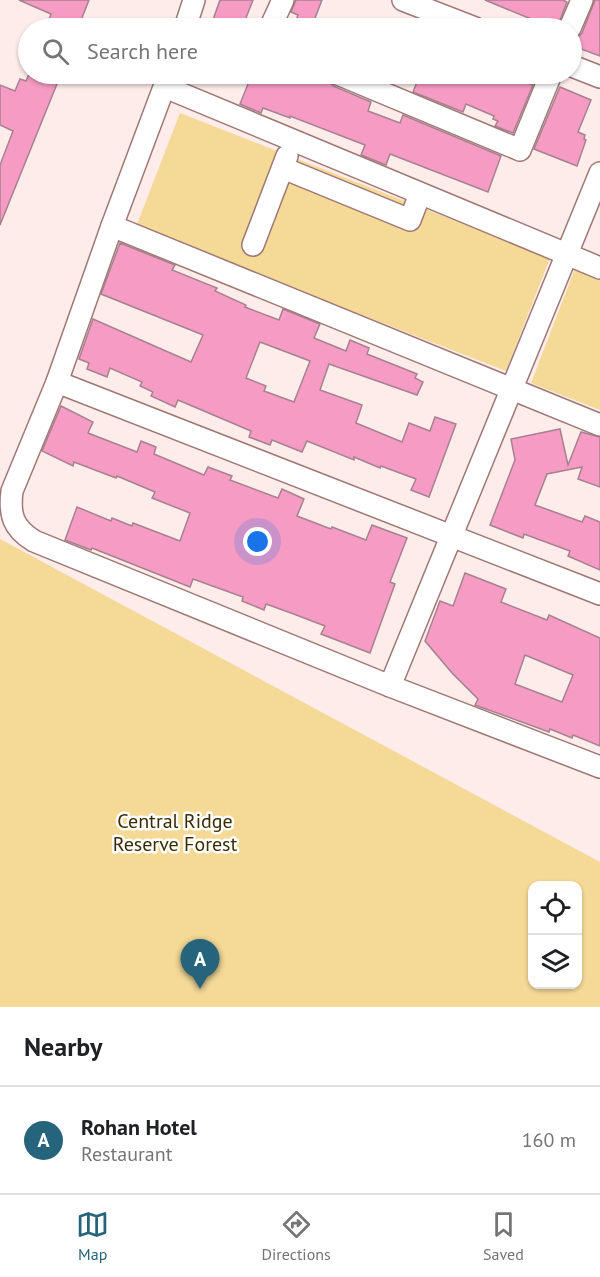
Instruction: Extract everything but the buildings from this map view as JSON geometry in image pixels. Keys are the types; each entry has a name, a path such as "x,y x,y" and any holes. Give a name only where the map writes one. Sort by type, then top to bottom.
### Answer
{"street":[{"path":"188,18 194,0"},
{"path":"275,18 283,0"},
{"path":"403,0 449,18"},
{"path":"574,18 582,0"},
{"path":"582,70 600,77"},
{"path":"165,84 57,382 12,491 10,506 13,519 21,533 45,546 390,686 600,767"},
{"path":"175,84 293,141 600,268"},
{"path":"362,84 520,150 547,84"},
{"path":"253,245 293,141"},
{"path":"283,168 410,220 420,194"},
{"path":"346,194 357,168"},
{"path":"390,686 600,173"},
{"path":"112,226 600,425"},
{"path":"57,382 600,594"}],"green space":[{"path":"180,113 550,258 506,371 136,227"},
{"path":"576,266 600,275 600,410 531,383"},
{"name":"Central Ridge Reserve Forest","path":"0,539 600,862 600,1007 0,1007"}],"place":[{"name":"Rohan Hotel","path":"200,989"}]}
